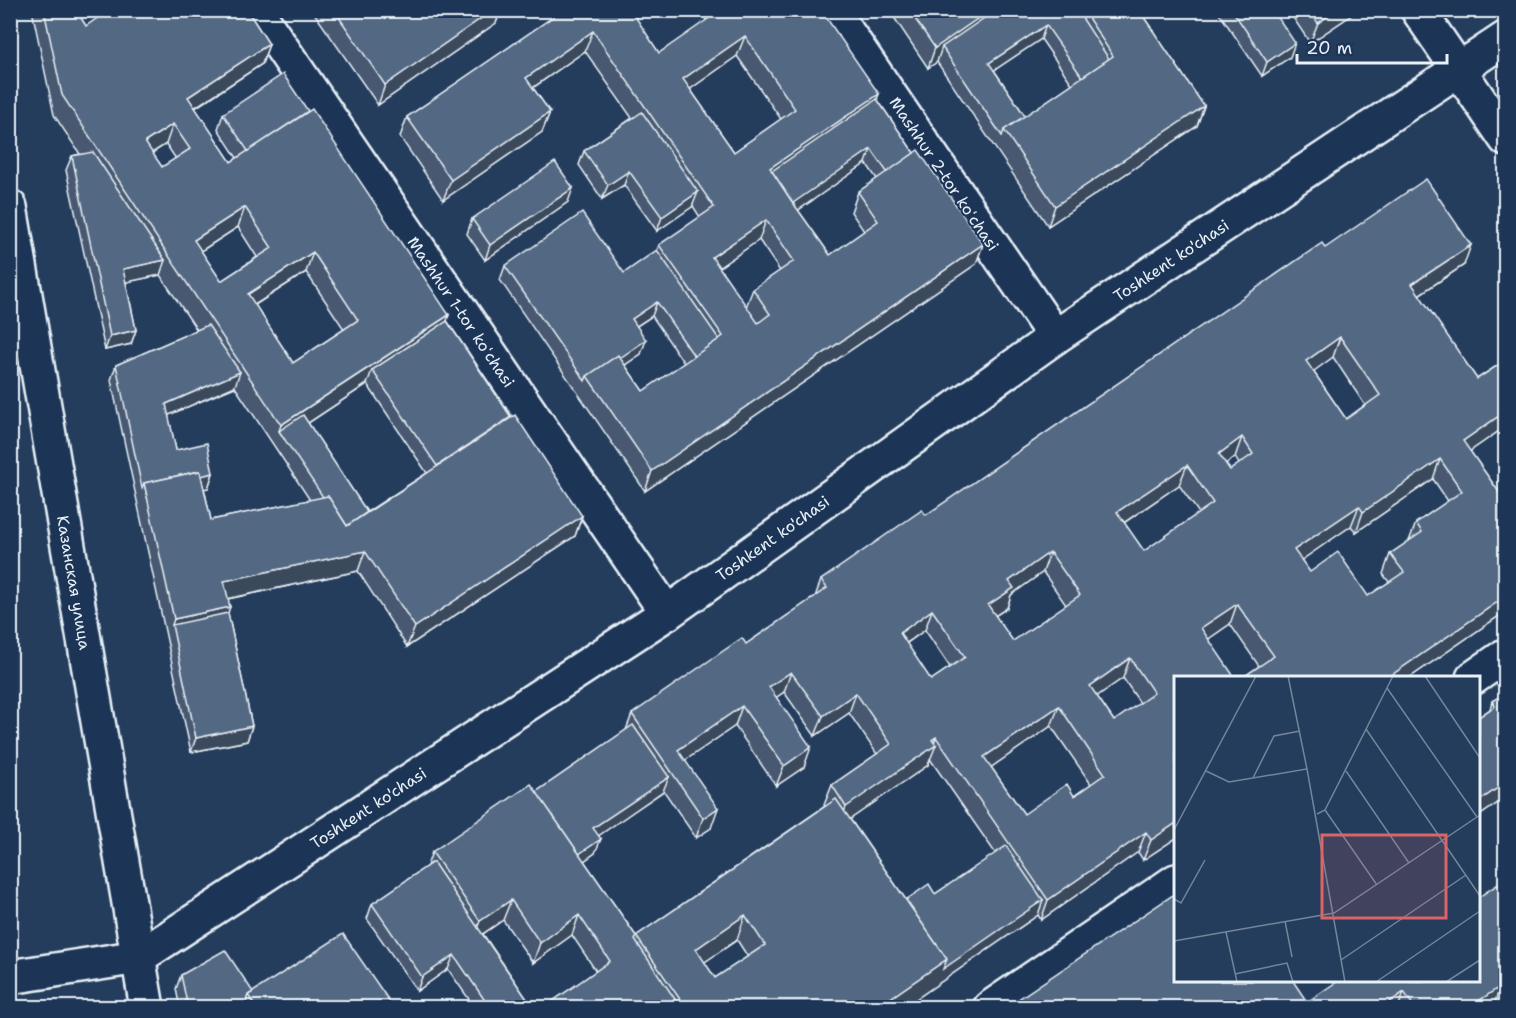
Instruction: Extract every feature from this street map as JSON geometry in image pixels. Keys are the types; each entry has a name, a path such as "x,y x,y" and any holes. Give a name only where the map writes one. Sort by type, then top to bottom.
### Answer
{"street":[{"name":"Mashhur 1-tor koʻchasi","path":"256,10 667,613"},
{"name":"Mashhur 2-tor koʻchasi","path":"832,10 1055,337"},
{"path":"1418,10 1506,139"},
{"name":"Toshkent ko'chasi","path":"10,977 139,957 667,613 1055,337 1506,38"},
{"name":"Казанская улица","path":"11,218 147,1008"},
{"path":"1476,676 1506,655"},
{"path":"990,1008 1174,882"}],"building":[{"path":"44,10 76,10 86,26 109,10 247,10 269,44 188,97 231,162 312,109 449,315 281,425 62,95","holes":["173,124 190,149 162,167 145,142","245,207 272,248 221,281 194,240","313,252 358,320 293,363 248,294"]},
{"path":"334,10 493,10 385,85"},
{"path":"563,10 631,10 659,53 721,10 821,10 879,94 770,168 791,200 830,255 878,221 858,192 918,150 983,244 652,471 587,376 618,355 643,391 723,336 659,245 714,207 593,31 526,78 550,112 451,180 407,117","holes":["745,36 795,109 734,152 683,79","766,220 794,261 753,289 770,314 758,323 712,257"]},
{"path":"909,10 990,10 935,48"},
{"path":"996,10 1077,10 1109,59 1082,77 1046,25 989,63 1025,116 1004,130 1002,136 942,47"},
{"path":"1083,10 1139,10 1204,106 1055,206 1004,130 1113,56"},
{"path":"1232,10 1273,10 1295,43 1267,62"},
{"path":"1309,10 1337,10 1318,23"},
{"path":"283,74 308,111 248,151 223,114"},
{"path":"877,99 914,153 887,172 871,149 793,203 772,171"},
{"path":"642,112 698,192 662,217 629,171 608,185 584,151"},
{"path":"93,152 165,260 123,269 136,330 110,336 72,156"},
{"path":"555,162 573,188 490,245 472,219"},
{"path":"1426,179 1471,245 1412,284 1477,379 1506,360 1506,411 1463,441 1506,502 1506,596 1390,676 1245,676 1274,656 1237,604 1201,628 1234,676 1174,676 1174,824 1151,840 1146,832 1048,900 936,737 932,740 936,745 846,807 832,785 891,744 856,693 823,716 791,672 769,687 811,747 784,766 742,706 678,750 718,808 703,818 632,714 742,638 746,644 827,588 821,580 922,510 926,515 1322,243 1325,248","holes":["1340,337 1380,395 1346,419 1306,361","1242,437 1253,454 1230,470 1219,454","1440,459 1462,491 1416,523 1422,532 1390,554 1404,572 1368,596 1338,552 1310,572 1294,550 1359,506 1363,512","1187,465 1213,503 1144,551 1117,512","1050,552 1080,595 1013,641 988,605 1014,588 1009,581","932,610 965,657 931,680 900,633","1130,658 1154,693 1114,721 1090,686","1059,706 1105,774 1074,796 1067,784 1024,814 984,757"]},
{"path":"582,213 624,273 657,250 719,339 694,356 657,302 632,319 646,340 620,358 618,355 587,376 585,381 505,266"},
{"path":"447,321 511,417 437,466 372,370"},
{"path":"208,325 240,372 166,404 176,450 207,443 213,473 201,476 200,471 144,483 142,488 116,365"},
{"path":"303,415 367,512 347,526 328,496 323,497 279,431"},
{"path":"515,415 582,516 415,627 365,551 224,581 230,607 174,619 144,483 200,471 211,520 328,496 347,526"},
{"path":"228,613 252,726 196,738 172,625"},
{"path":"1506,693 1506,782 1480,800 1480,716 1495,706 1492,701"},
{"path":"633,725 669,777 593,828 601,839 579,854 536,792"},
{"path":"531,784 636,936 635,940 681,1008 638,1008 636,1004 631,1008 543,1008 610,961 579,915 540,943 511,900 480,921 432,852"},
{"path":"836,799 947,959 876,1008 686,1008 636,936","holes":["745,915 765,945 715,978 696,949"]},
{"path":"1006,846 1043,900 943,969 947,959 906,900 929,884 935,894"},
{"path":"433,862 533,1008 490,1008 454,955 422,977 372,904"},
{"path":"1506,879 1506,923 1503,925 1506,930 1506,993 1501,986 1468,1008 1415,1008 1404,992 1381,1008 1005,1008 1174,894 1174,982 1294,982 1307,1002 1337,982 1480,982 1480,896"},
{"path":"343,934 394,1008 256,1008 248,995"},
{"path":"225,950 253,992 248,995 246,1001 250,1008 188,1008 181,975"}]}
